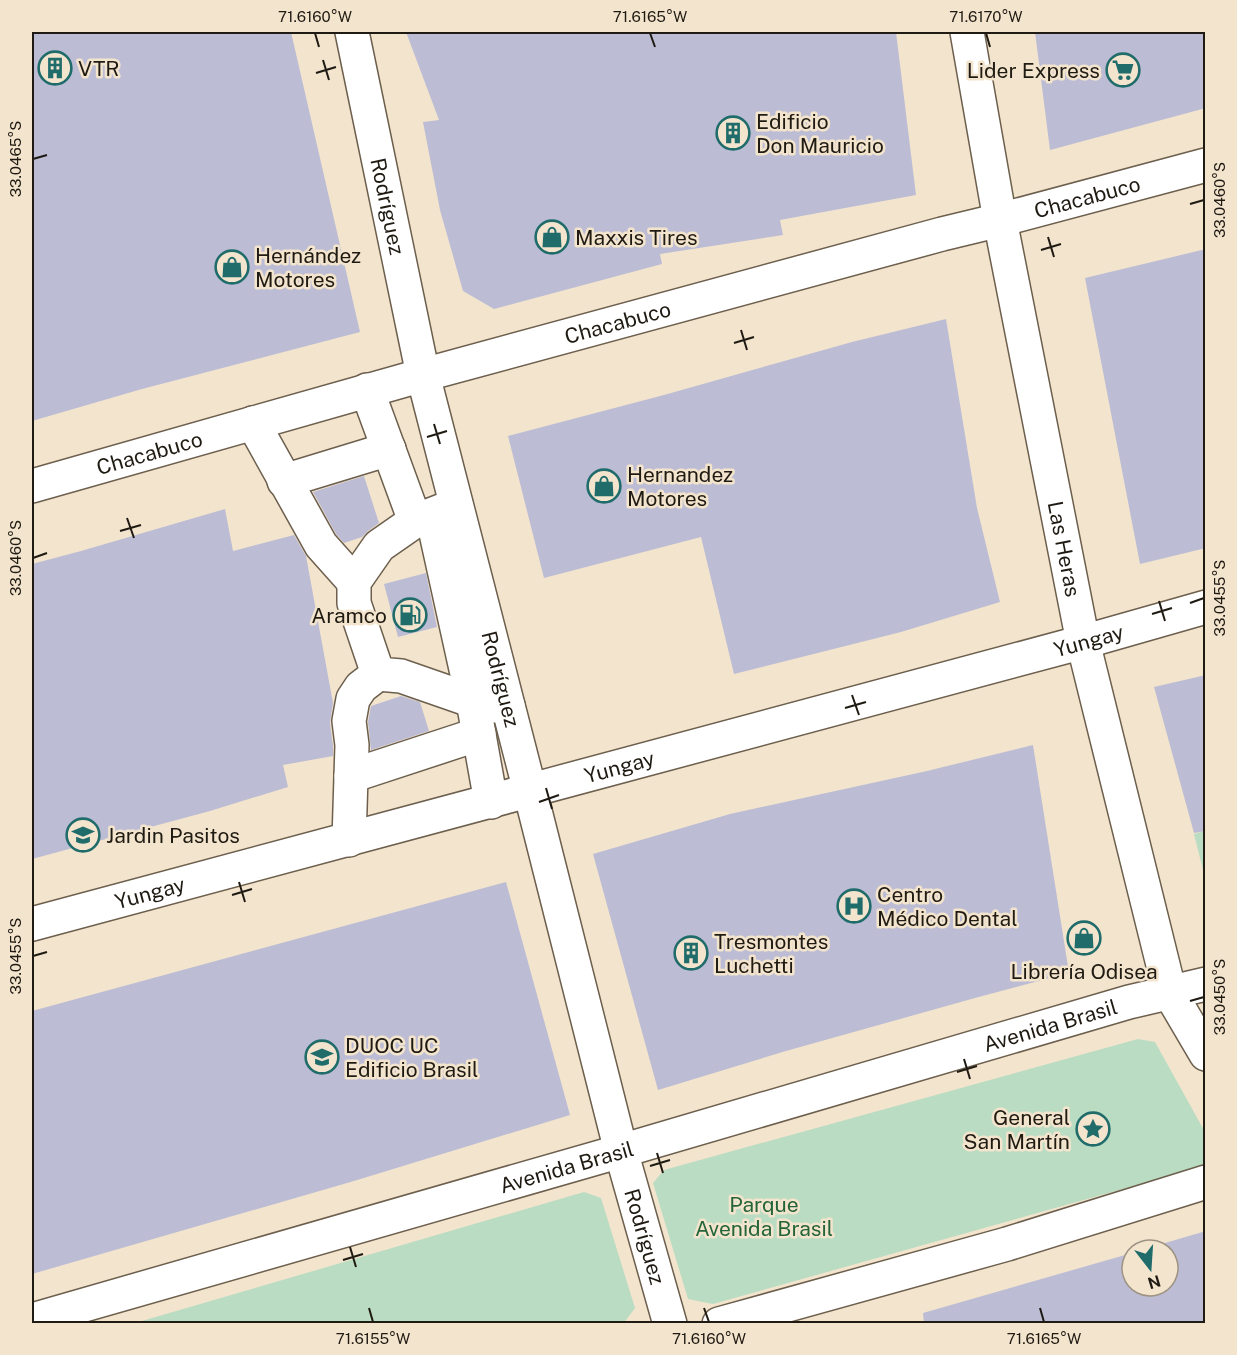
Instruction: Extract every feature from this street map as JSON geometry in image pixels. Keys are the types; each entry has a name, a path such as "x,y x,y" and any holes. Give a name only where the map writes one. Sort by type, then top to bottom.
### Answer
{"street":[{"name":"Rodríguez","path":"352,32 423,375 434,513 508,706 621,1151 670,1323"},
{"name":"Las Heras","path":"967,32 1000,220 1083,642 1170,993 1206,1054"},
{"name":"Chacabuco","path":"32,486 367,390 1206,165"},
{"path":"367,390 389,449 434,513 483,751 491,802"},
{"path":"253,423 321,545 354,582"},
{"path":"285,481 389,449"},
{"path":"378,674 354,603 354,582 379,546 434,513"},
{"name":"Yungay","path":"32,924 491,802 1206,607"},
{"path":"349,840 352,745 349,721 352,699 361,687 378,674 401,676 473,701 495,706 508,706"},
{"path":"351,776 479,734"},
{"name":"Avenida Brasil","path":"32,1320 1129,1002 1206,984"},
{"path":"719,1323 1007,1244 1206,1182"}],"green space":[{"path":"1205,831 1205,878 1194,834"},
{"name":"Parque Avenida Brasil","path":"1138,1039 1155,1042 1205,1132 1205,1166 713,1304 688,1299 653,1183 664,1170"},
{"path":"584,1192 601,1198 635,1308 624,1323 135,1323"}],"building":[{"name":"Hernández Motores","path":"32,32 291,32 360,332 142,389 32,421"},
{"path":"406,32 896,32 916,195 780,220 783,235 660,254 662,264 494,309 463,291 440,210 423,122 439,120"},
{"name":"Lider Express","path":"1035,32 1206,32 1206,108 1050,150"},
{"path":"1206,249 1206,548 1140,564 1085,278"},
{"path":"946,319 977,508 1000,602 901,632 734,674 701,537 544,578 508,436 852,342"},
{"path":"364,476 379,523 362,537 344,543 336,534 313,492"},
{"path":"225,509 233,551 294,535 306,556 333,703 330,723 333,756 283,765 288,787 210,811 32,859 32,564"},
{"path":"426,573 437,627 398,637 384,584"},
{"path":"1206,675 1206,831 1194,833 1154,687"},
{"path":"401,696 420,702 429,731 371,750 368,722 371,706"},
{"path":"1033,745 1069,973 786,1051 658,1090 593,854 730,814 927,771"},
{"name":"DUOC UC Edificio Brasil","path":"506,882 570,1115 354,1181 32,1274 32,1011"},
{"path":"1206,1231 1206,1323 924,1323 923,1313 1120,1256 1120,1298 1180,1298 1180,1239"}],"place":[{"name":"VTR","path":"55,68"},
{"name":"Lider Express","path":"1123,70"},
{"name":"Edificio Don Mauricio","path":"733,133"},
{"name":"Maxxis Tires","path":"552,237"},
{"name":"Hernández Motores","path":"232,267"},
{"name":"Hernandez Motores","path":"604,486"},
{"name":"Aramco","path":"410,615"},
{"name":"Jardin Pasitos","path":"83,835"},
{"name":"Centro Médico Dental","path":"854,906"},
{"name":"Librería Odisea","path":"1084,938"},
{"name":"Tresmontes Luchetti","path":"691,953"},
{"name":"DUOC UC Edificio Brasil","path":"322,1057"},
{"name":"General San Martín","path":"1093,1129"}]}
